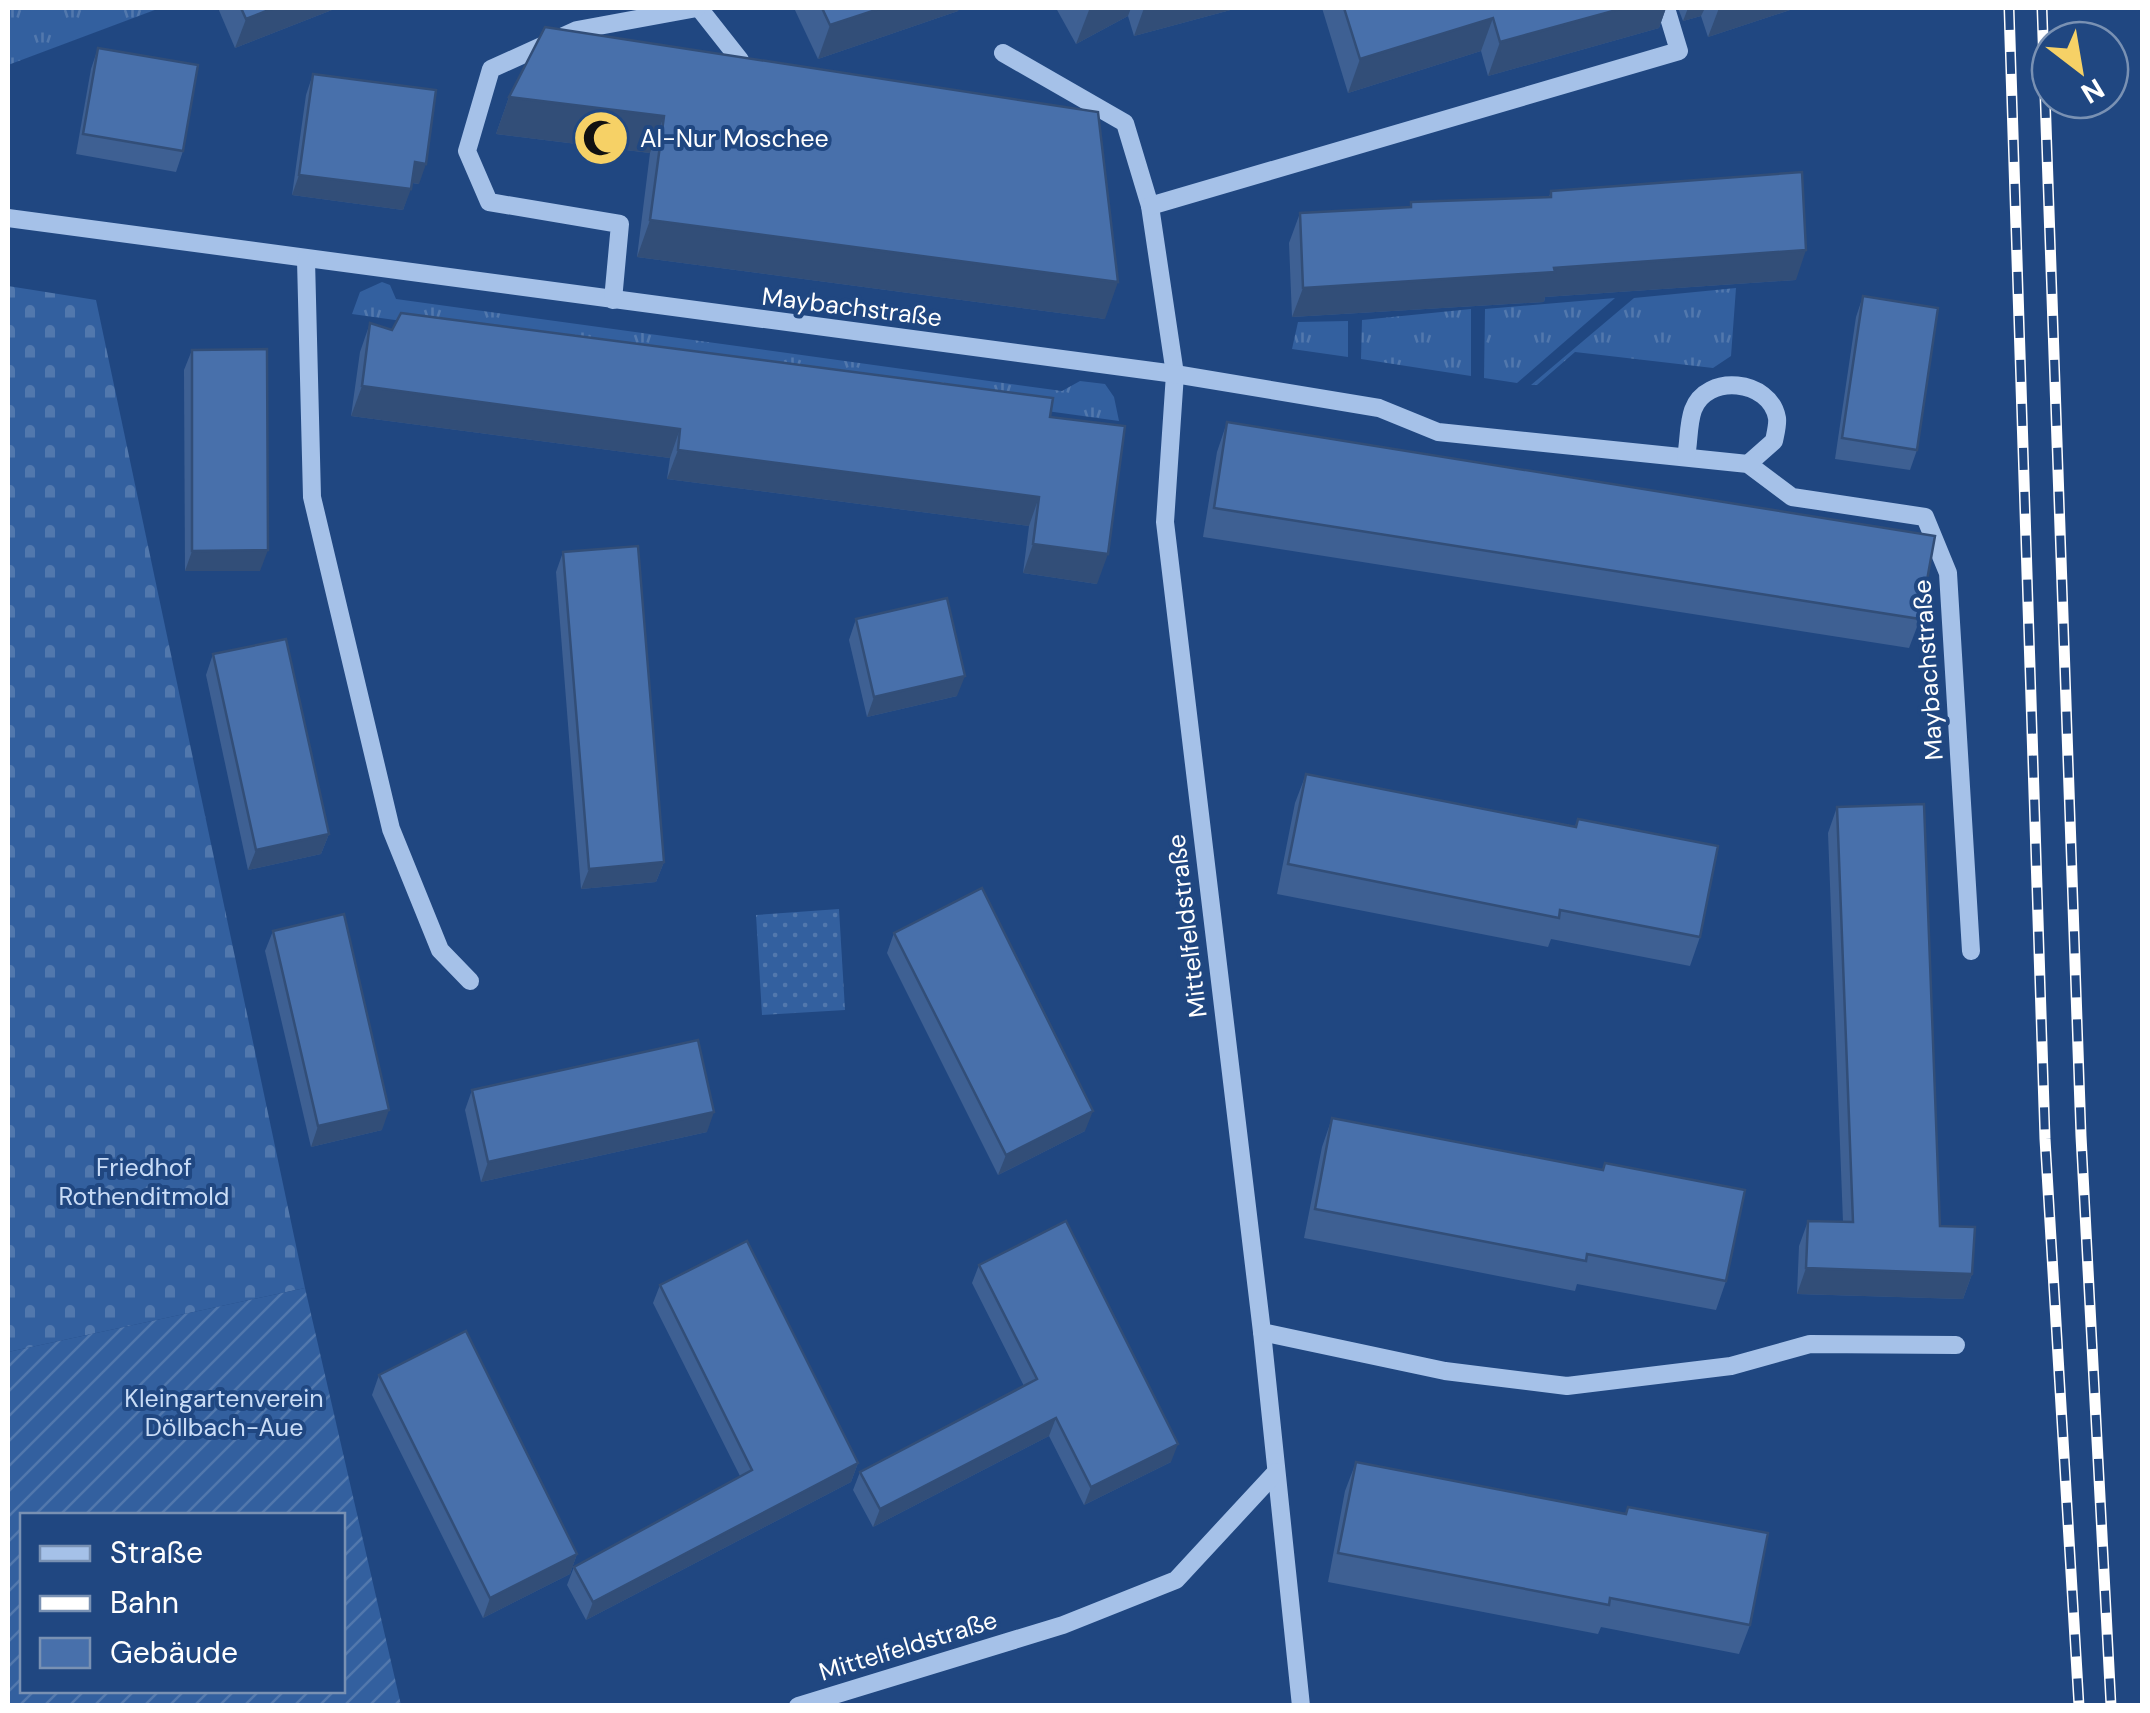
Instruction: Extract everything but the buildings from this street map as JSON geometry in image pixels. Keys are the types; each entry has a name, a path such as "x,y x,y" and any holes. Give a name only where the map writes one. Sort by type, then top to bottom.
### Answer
{"street":[{"path":"613,300 620,224 489,202 468,152 491,69 577,30 698,8 740,60"},
{"path":"1150,206 1680,50 1666,8"},
{"name":"Mittelfeldstraße","path":"1003,53 1125,123 1150,206 1175,374 1165,522 1262,1332 1300,1706"},
{"name":"Maybachstraße","path":"8,218 1175,374 1379,408 1438,432 1748,464 1792,497 1925,517 1948,572 1971,951"},
{"path":"306,260 312,497 391,829 440,950 470,981"},
{"path":"1686,457 1694,408 1706,394 1730,384 1755,389 1768,400 1776,418 1774,442 1748,464"},
{"path":"1262,1332 1446,1370 1568,1386 1731,1366 1810,1344 1956,1345"},
{"name":"Mittelfeldstraße","path":"798,1706 1064,1625 1176,1580 1276,1472"}],"green space":[{"path":"8,8 160,8 8,65"},
{"path":"382,282 390,285 396,299 1062,391 1080,381 1105,384 1114,397 1119,421 352,314 360,292"},
{"name":"Friedhof Rothenditmold","path":"8,286 96,300 305,1288 8,1352"},
{"path":"1736,288 1731,356 1713,368 1575,352 1537,385 1531,385 1634,298"},
{"path":"1615,298 1517,383 1484,378 1485,309"},
{"path":"1471,309 1471,376 1361,359 1362,320"},
{"path":"1348,321 1348,357 1292,349 1298,322"},
{"path":"839,909 845,1010 762,1015 756,915"},
{"name":"Kleingartenverein Döllbach-Aue","path":"305,1288 401,1705 8,1705 8,1352"}],"railway":[{"path":"2009,8 2045,1139 2079,1706"},
{"path":"2042,8 2081,1136 2111,1706"}],"place":[{"name":"Al-Nur Moschee","path":"601,138"}]}
